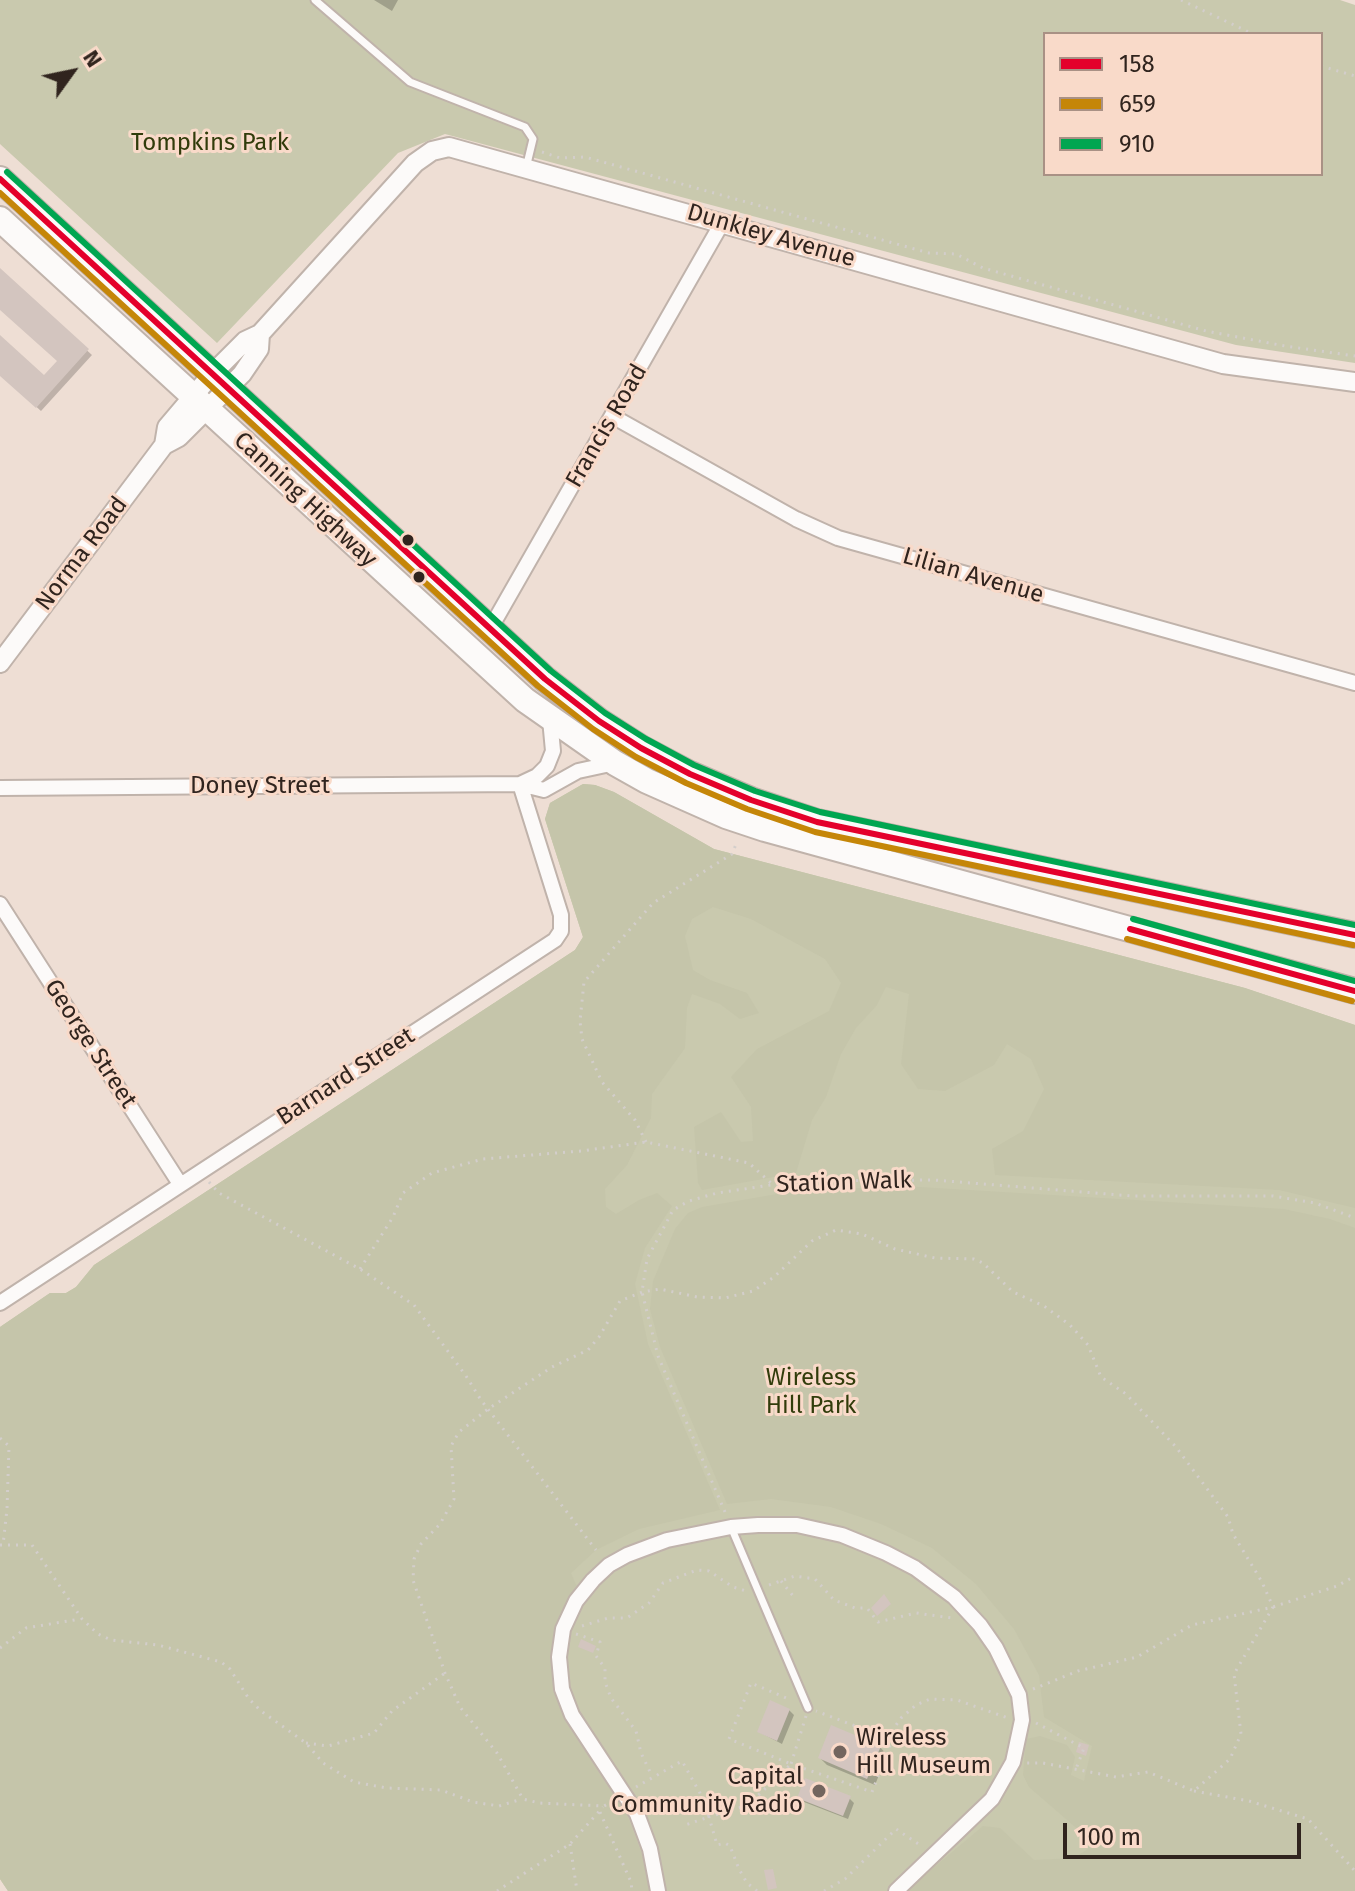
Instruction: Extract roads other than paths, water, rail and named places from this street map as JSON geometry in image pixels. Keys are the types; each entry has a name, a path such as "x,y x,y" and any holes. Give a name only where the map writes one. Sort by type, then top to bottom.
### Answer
{"highway":[{"name":"Canning Highway","path":"0,179 545,679 599,721 641,748 690,774 751,800 817,822 1355,935"},
{"name":"Canning Highway","path":"0,219 467,649 550,719 615,763 691,802 765,829 1355,991"}],"street":[{"name":"Dunkley Avenue","path":"220,382 245,341 260,334 421,158 441,149 457,148 1223,364 1355,382"},
{"name":"Francis Road","path":"490,629 722,223"},
{"name":"Norma Road","path":"0,663 164,445 167,427 200,403 220,382"},
{"name":"Lilian Avenue","path":"612,416 796,519 838,538 1355,683"},
{"path":"520,784 537,776 547,766 553,751 550,719"},
{"name":"Doney Street","path":"0,788 520,784 544,790 578,771 615,763"},
{"name":"Barnard Street","path":"0,1303 555,940 561,931 561,915 520,784"},
{"name":"George Street","path":"0,904 180,1184"},
{"path":"658,1891 650,1849 637,1814 572,1715 562,1689 559,1657 563,1629 576,1601 593,1580 609,1565 627,1555 667,1540 731,1527 797,1525 842,1535 886,1553 915,1568 954,1597 996,1648 1019,1695 1022,1720 1013,1762 992,1799 896,1891"}],"lane":[{"path":"315,0 410,82 525,127 532,134 526,168"},
{"path":"731,1527 808,1708"}],"place":[{"name":"Wireless Hill Museum","path":"840,1752"},
{"name":"Capital Community Radio","path":"819,1791"}],"park label":[{"name":"Tompkins Park","path":"210,143"},
{"name":"Wireless Hill Park","path":"811,1392"}]}
